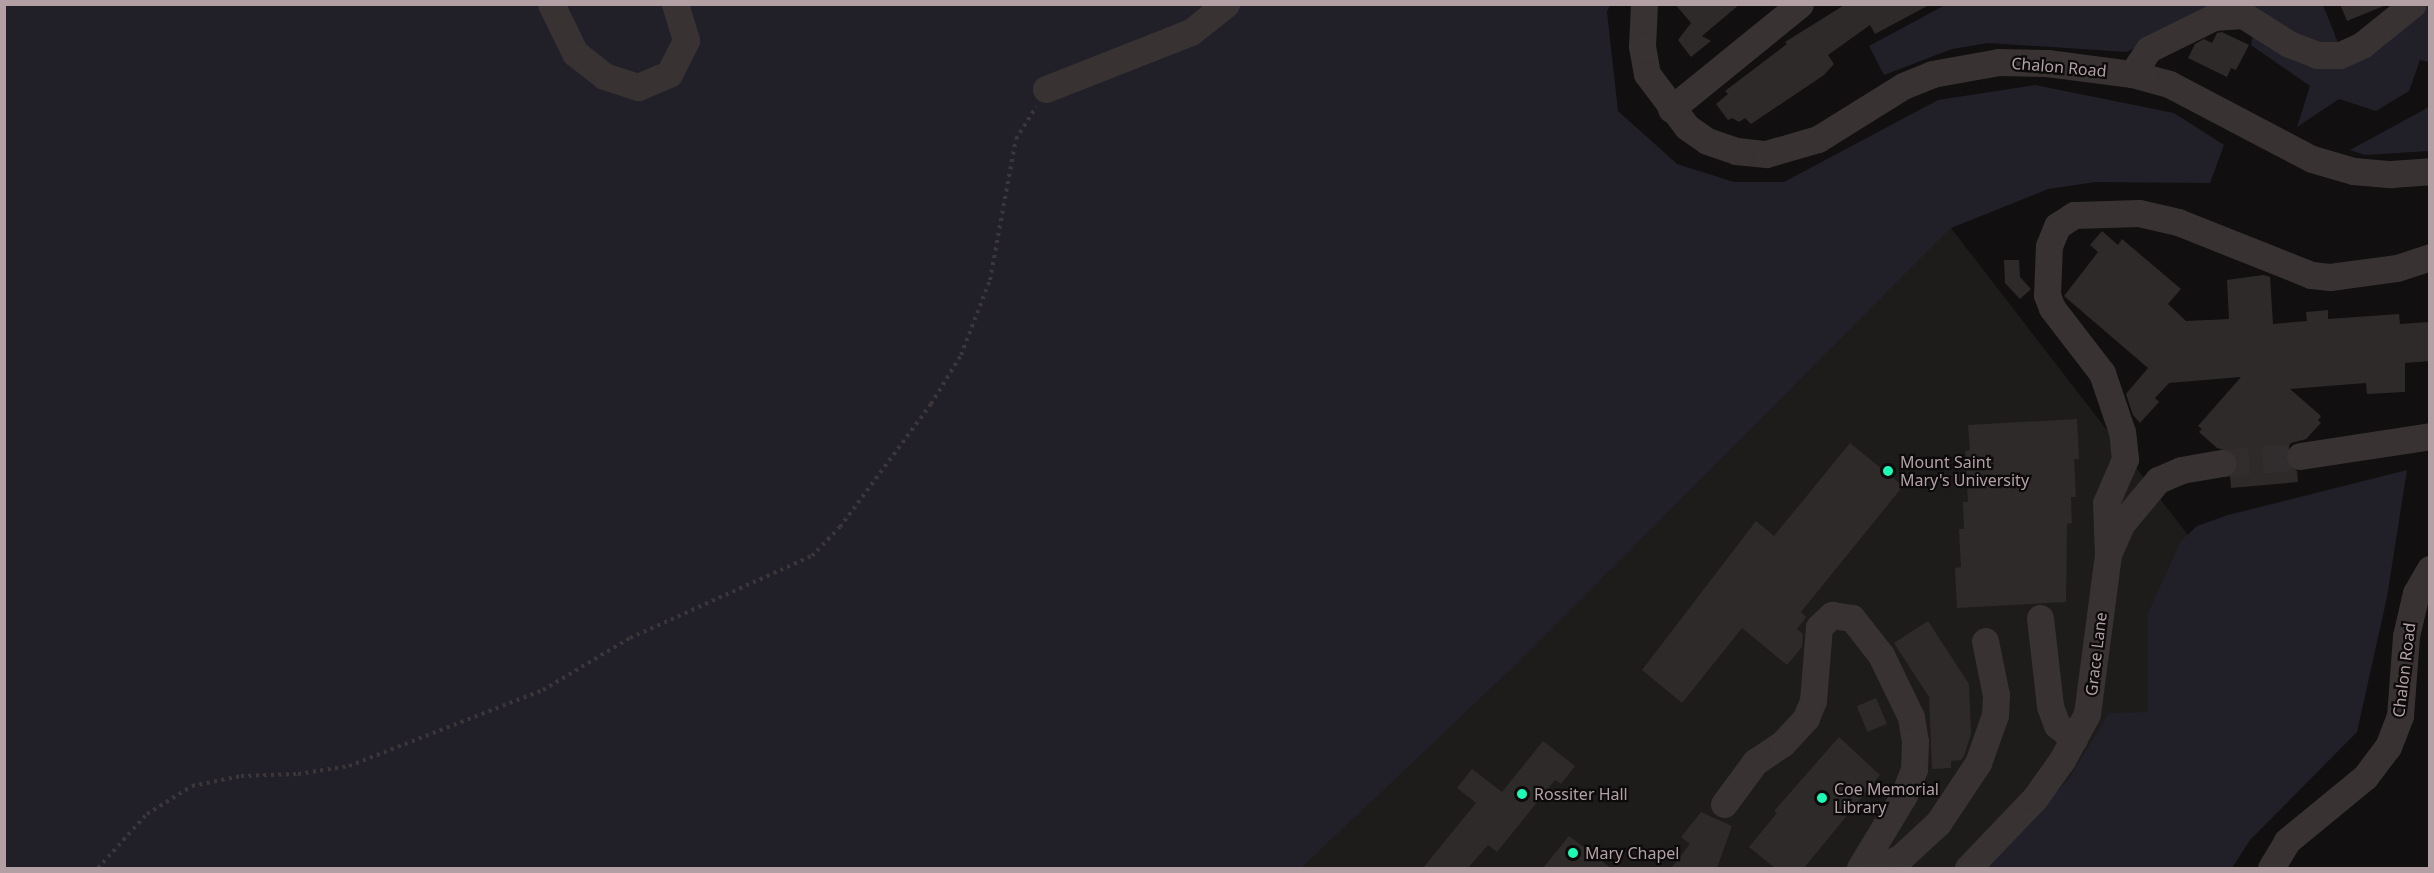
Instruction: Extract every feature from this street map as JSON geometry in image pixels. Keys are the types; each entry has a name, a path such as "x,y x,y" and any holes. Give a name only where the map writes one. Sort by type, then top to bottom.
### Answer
{"street":[{"path":"551,4 575,53 604,76 638,87 669,74 686,40 675,4"},
{"path":"1046,89 1191,32 1226,4"},
{"name":"Chalon Road","path":"1644,4 1642,46 1647,74 1671,109 1707,141 1736,151 1766,154 1818,139 1903,86 1967,66 2047,63 2132,74 2192,93 2312,159 2353,171 2391,174 2430,171"},
{"path":"1671,109 1800,4"},
{"path":"2132,74 2148,49 2214,17 2243,15 2289,44 2317,55 2340,54 2362,45 2413,4"},
{"path":"2108,554 2106,503 2125,459 2122,432 2102,373 2047,295 2049,246 2057,226 2074,214 2139,213 2178,222 2311,275 2330,277 2397,268 2430,257"},
{"path":"2300,456 2430,436"},
{"name":"Grace Lane","path":"1968,868 2035,798 2074,739 2087,714 2092,691 2108,554 2122,523 2158,480 2181,470 2222,463"},
{"name":"Chalon Road","path":"2271,868 2288,841 2365,777 2388,747 2400,716 2406,636 2416,593 2430,569"},
{"path":"1724,804 1755,762 1788,738 1806,718 1815,684 1816,642 1824,620 1842,614 1852,618 1881,655 1911,717 1915,741 1914,769 1904,795 1860,868"},
{"path":"2040,618 2050,706 2057,725 2074,739"},
{"path":"1876,868 1900,858 1938,823 1978,763 1996,705 1985,641"}],"path":[{"path":"98,868 147,814 192,786 241,776 298,774 348,766 543,690 630,638 812,556 840,527 932,404 961,355 990,280 1016,139 1046,89"}],"shaded area":[{"path":"1947,4 2323,5 2339,45 2330,47 2274,25 2164,32 2127,52 1988,43 1952,49 1884,75 1869,46"},
{"path":"4,5 1610,5 1607,12 1618,111 1677,164 1734,182 1784,182 1938,100 2035,85 2174,113 2224,145 2210,183 2096,182 2048,189 1951,228 1512,668 1301,868 5,868"},
{"path":"2419,5 2429,5 2429,62 2420,60 2409,91 2376,111 2339,99 2297,127 2310,86 2251,45 2255,26 2315,58"},
{"path":"2429,107 2429,151 2365,155 2350,150"},
{"name":"Mount Saint Mary's University","path":"1918,195 1951,228 2195,544 2161,726 2026,868 1146,868"},
{"path":"2407,470 2387,597 2357,732 2250,840 2232,868 1983,868 2068,780 2109,713 2148,712 2148,613 2181,541 2197,526 2228,515"}],"building":[{"path":"1675,4 1740,4 1702,36 1711,41 1691,57 1678,40 1691,23"},
{"path":"1846,4 1931,4 1875,34 1870,25 1828,55 1834,64 1824,75 1751,124 1745,118 1739,122 1732,118 1728,120 1716,104 1728,94 1725,91 1787,44 1785,42"},
{"path":"2340,4 2386,4 2386,5 2347,21"},
{"path":"2222,32 2249,45 2236,70 2231,68 2227,77 2188,58 2195,44 2204,39 2212,43 2217,33"},
{"path":"2102,231 2118,245 2122,239 2181,289 2168,304 2186,321 2229,319 2227,280 2263,275 2270,277 2273,324 2307,321 2306,312 2328,310 2328,319 2399,314 2400,324 2430,322 2430,361 2405,363 2405,392 2367,394 2366,383 2290,389 2321,416 2318,420 2321,423 2306,439 2291,443 2285,451 2285,459 2297,471 2298,482 2231,488 2230,476 2237,468 2234,453 2217,448 2199,432 2202,429 2198,426 2241,377 2169,383 2155,398 2159,402 2140,423 2133,415 2126,394 2148,368 2064,296 2098,252 2090,245"},
{"path":"2004,260 2019,260 2020,277 2031,289 2020,299 2005,283"},
{"path":"2077,419 2079,459 2074,459 2076,497 2071,497 2072,523 2067,524 2066,602 1957,608 1955,568 1961,567 1959,529 1964,529 1963,502 1968,502 1965,451 1970,450 1968,425"},
{"path":"1850,443 1903,486 1801,612 1806,617 1797,629 1803,634 1802,647 1787,665 1742,628 1682,703 1642,670 1756,521 1774,536"},
{"path":"1928,621 1969,684 1971,734 1964,756 1961,760 1951,761 1951,768 1932,769 1929,697 1894,643"},
{"path":"1876,698 1887,724 1868,732 1857,706"},
{"name":"Coe Memorial Library","path":"1839,737 1880,775 1804,868 1775,868 1749,847 1777,813 1774,811"},
{"name":"Rossiter Hall","path":"1543,741 1575,766 1561,784 1555,780 1497,852 1488,845 1468,868 1423,868 1476,803 1457,788 1472,769 1502,792"},
{"path":"1701,812 1732,826 1717,868 1671,868 1690,844 1681,837"},
{"name":"Mary Chapel","path":"1569,836 1611,868 1543,868"}],"tunnel":[{"path":"2222,463 2300,456"}],"place":[{"name":"Mount Saint Mary's University","path":"1888,471"},
{"name":"Rossiter Hall","path":"1522,794"},
{"name":"Coe Memorial Library","path":"1822,798"},
{"name":"Mary Chapel","path":"1573,853"}]}
